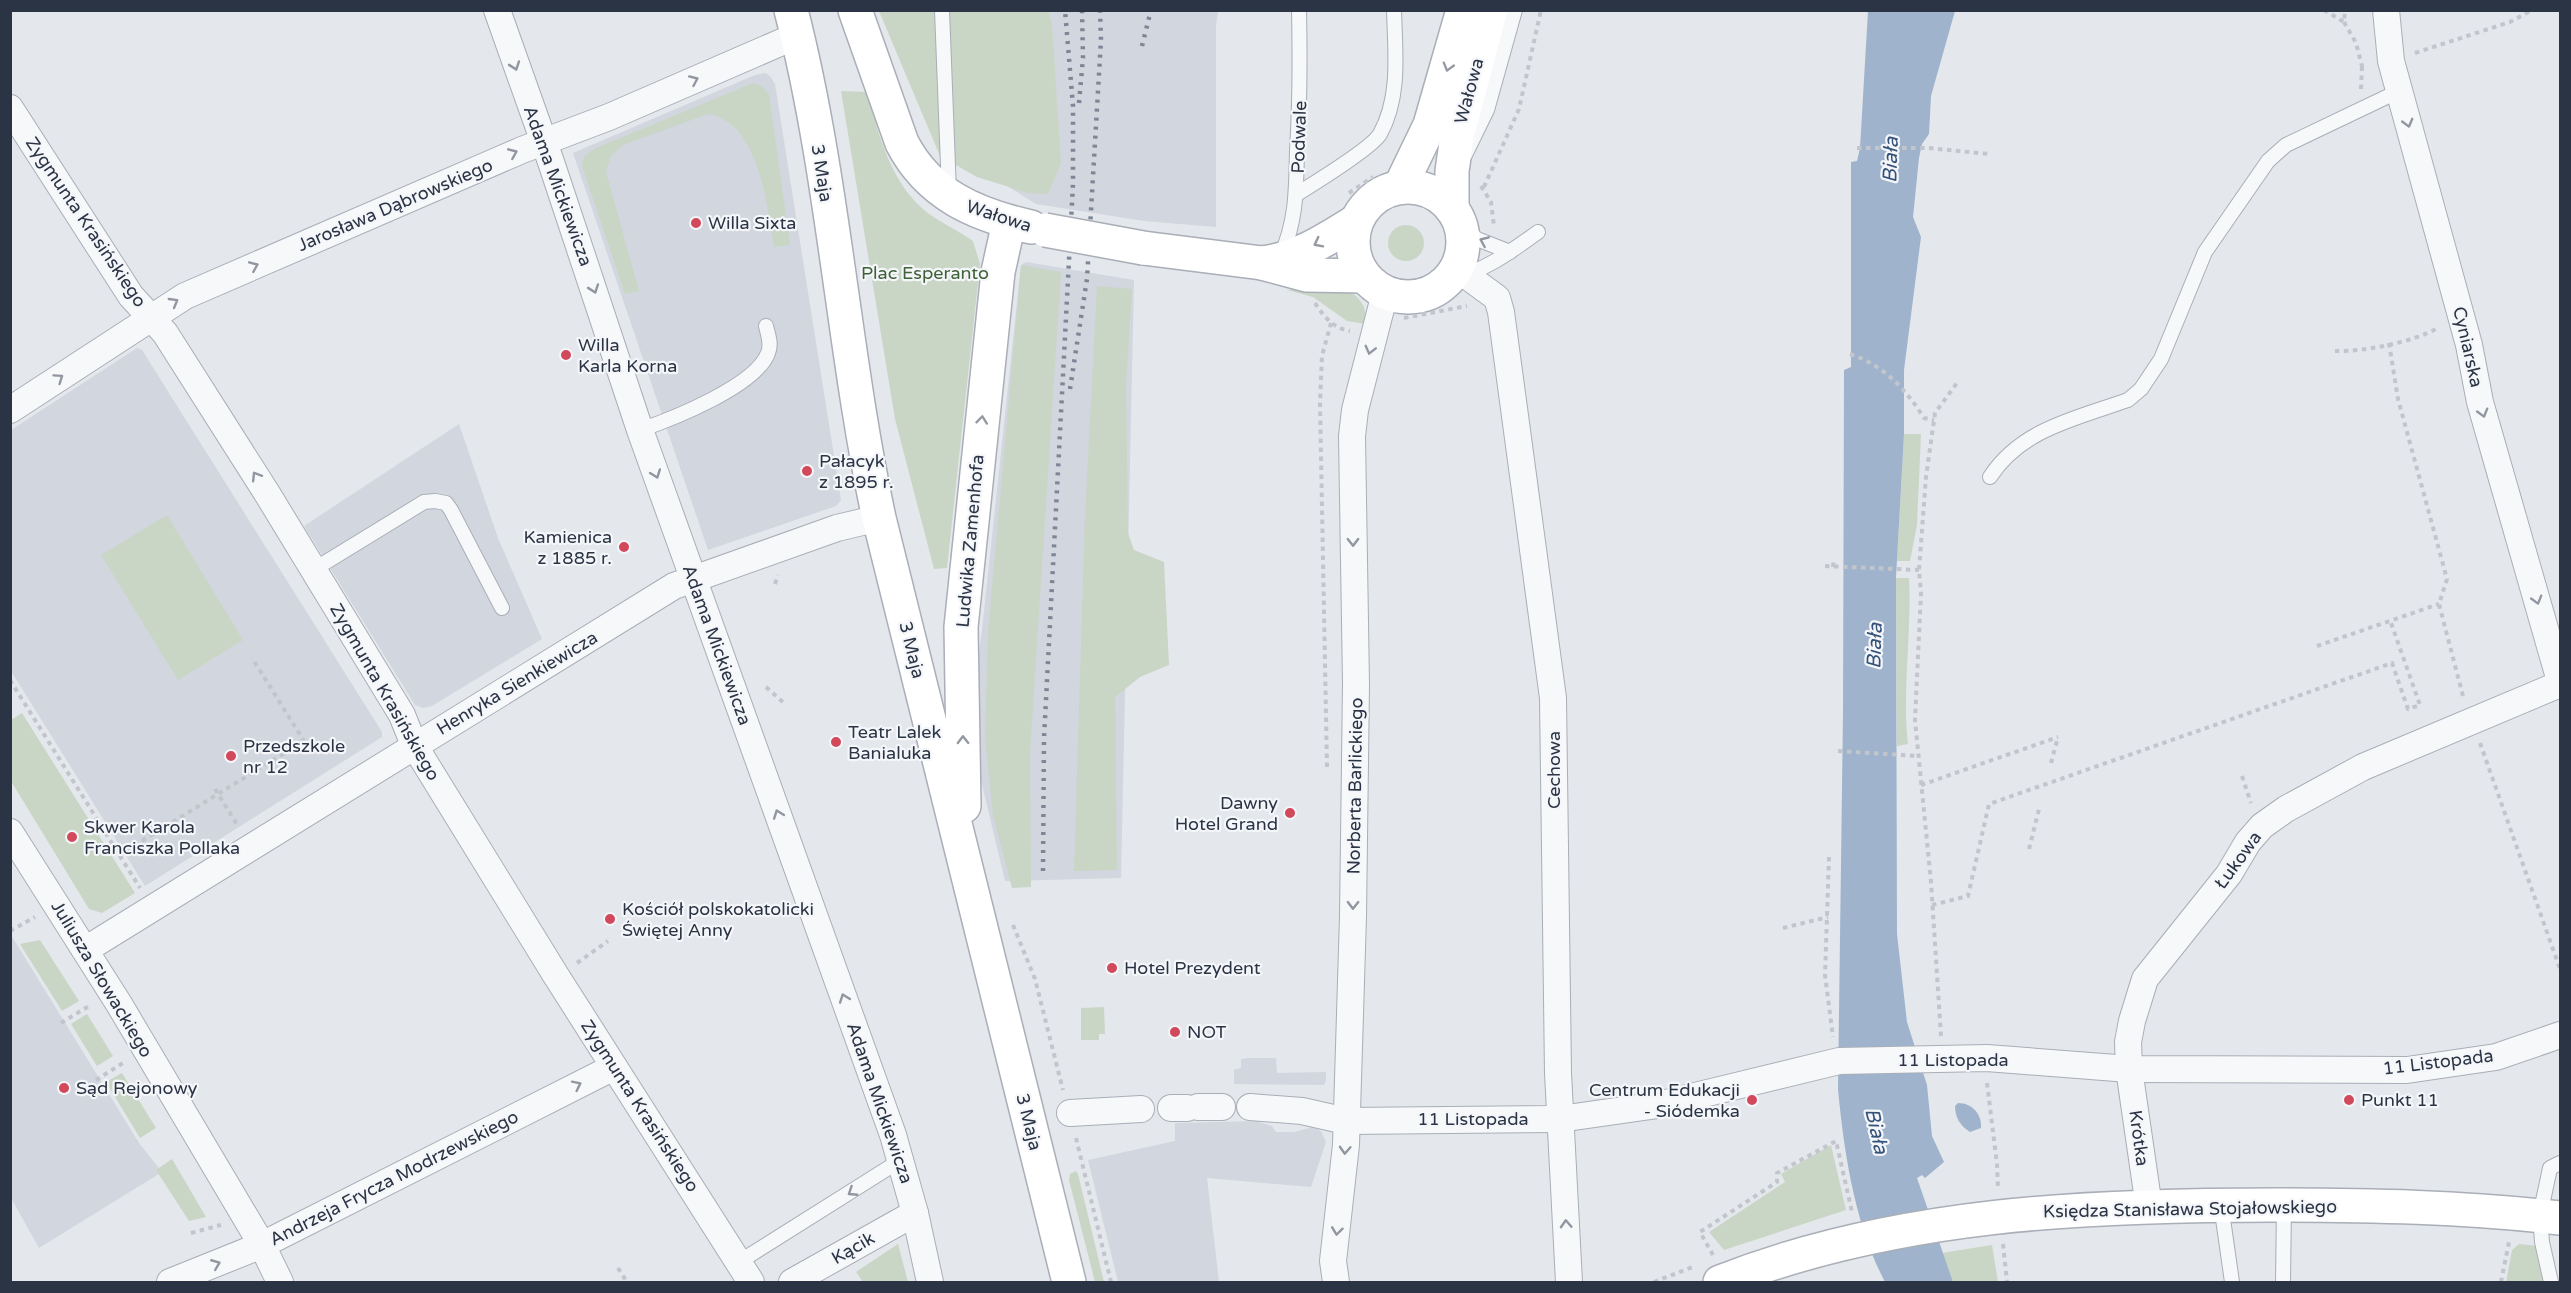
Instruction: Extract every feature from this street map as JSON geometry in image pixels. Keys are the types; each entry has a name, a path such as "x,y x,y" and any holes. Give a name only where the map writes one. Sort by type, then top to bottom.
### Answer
{"street":[{"name":"Adama Mickiewicza","path":"496,10 543,141 640,430 901,1160 930,1282"},
{"name":"Wałowa","path":"855,10 902,143 912,162 925,178 949,197 977,213 1045,230 1143,248 1270,262 1308,275 1374,285"},
{"name":"Wałowa","path":"1400,187 1430,125 1463,10"},
{"name":"Wałowa","path":"1457,218 1452,171 1457,136 1491,10"},
{"name":"Cyniarska","path":"2386,10 2391,61 2469,345 2480,402 2560,683"},
{"name":"Jarosława Dąbrowskiego","path":"10,410 149,317 185,296 543,141 609,117 795,23"},
{"name":"3 Maja","path":"795,23 812,106 865,448 879,519 1069,1282"},
{"name":"Zygmunta Krasińskiego","path":"10,108 131,296 170,341 402,715 414,746 745,1272"},
{"path":"1400,187 1420,188 1438,196 1457,218 1463,245 1458,278 1419,297 1401,297 1374,285 1355,259 1352,240 1356,221 1367,205 1382,194 1400,187"},
{"path":"1270,262 1319,243 1356,221"},
{"name":"Ludwika Zamenhofa","path":"965,862 962,627 998,272 1009,222"},
{"name":"Cechowa","path":"1458,278 1497,298 1553,698 1560,1119 1569,1282"},
{"name":"Norberta Barlickiego","path":"1336,1282 1334,1261 1344,1180 1353,916 1356,705 1352,436 1374,285"},
{"name":"Henryka Sienkiewicza","path":"85,950 664,592 693,578 837,528 879,519"},
{"name":"Łukowa","path":"2129,1069 2128,1042 2145,979 2229,874 2248,842 2262,826 2286,809 2363,766 2560,683"},
{"name":"Juliusza Słowackiego","path":"10,832 85,950 262,1245 280,1282"},
{"name":"11 Listopada","path":"1070,1113 1195,1108 1302,1111 1346,1120 1560,1119 1658,1105 1836,1049 1936,1051 1987,1058 2129,1069 2407,1070 2496,1057 2560,1035"},
{"name":"Andrzeja Frycza Modrzewskiego","path":"170,1282 262,1245 614,1067"},
{"name":"Krótka","path":"2129,1069 2149,1207"},
{"name":"Księdza Stanisława Stojałowskiego","path":"1717,1271 1790,1257 1858,1227 1938,1224 2088,1209 2221,1205 2400,1206 2487,1209 2550,1217"},
{"name":"Kącik","path":"792,1282 915,1212"}],"lane":[{"path":"942,10 949,197"},
{"name":"Podwale","path":"1270,262 1292,225 1297,194 1301,79 1299,10"},
{"path":"1297,194 1332,172 1379,135 1396,87 1394,10"},
{"path":"1452,171 1469,149 1487,110 1515,10"},
{"path":"1990,477 1999,463 2021,442 2128,400 2141,389 2161,358 2205,252 2268,161 2286,145 2399,91"},
{"path":"1457,218 1477,239 1510,252"},
{"path":"1458,278 1510,252 1538,232"},
{"path":"640,430 713,399 752,375 769,352 770,342 766,326"},
{"path":"313,570 424,502 446,503 502,608"},
{"path":"745,1272 901,1160"},
{"path":"2551,1282 2542,1242 2550,1217 2550,1168 2560,1164"},
{"path":"2221,1205 2232,1282"},
{"path":"2283,1282 2284,1205"}],"path":[{"path":"1484,187 1519,109 1540,10"},
{"path":"2324,10 2344,22 2356,44 2362,66 2360,90 2367,105"},
{"path":"2344,22 2345,10"},
{"path":"2362,66 2391,61 2510,22 2532,10"},
{"path":"1858,148 1929,148 1989,154"},
{"path":"1327,774 1320,403 1322,356 1331,323"},
{"path":"2335,351 2350,351 2389,343 2431,332 2444,323"},
{"path":"2389,343 2398,399 2447,579 2439,603 2464,702 2560,969"},
{"path":"1850,354 1883,369 1924,418 1934,420"},
{"path":"1936,1051 1932,905 1915,720 1921,593 1919,570 1926,477 1935,413 1957,383"},
{"path":"1833,567 1834,558"},
{"path":"1825,566 1919,570"},
{"path":"2317,646 2439,603"},
{"path":"1932,905 1968,896 1989,804 2392,663 2408,709 2420,705 2390,620"},
{"path":"119,855 304,741 252,658"},
{"path":"10,680 143,894"},
{"path":"766,687 783,702"},
{"path":"1921,784 2058,736 2051,763"},
{"path":"1838,751 1918,756"},
{"path":"2242,776 2250,802"},
{"path":"215,789 241,832"},
{"path":"2029,849 2039,809"},
{"path":"1829,857 1825,975 1836,1049"},
{"path":"10,931 35,917"},
{"path":"1783,928 1828,917"},
{"path":"1012,922 1035,979 1111,1282"},
{"path":"573,964 608,940"},
{"path":"61,1023 89,1006"},
{"path":"1987,1058 1998,1182"},
{"path":"96,1080 123,1063"},
{"path":"1717,1271 1700,1232 1777,1182 1777,1173 1836,1141 1858,1227"},
{"path":"191,1233 221,1225"},
{"path":"2002,1239 2007,1282"},
{"path":"2501,1282 2510,1239"},
{"path":"618,1268 627,1282"}],"shaded area":[{"path":"933,11 1218,11 1216,26 1216,227 1144,221 1036,204 941,145"},
{"path":"765,73 775,84 841,500 836,506 708,550 573,153 755,75"},
{"path":"1026,262 1134,280 1121,878 1005,881 969,730 982,630 1021,265"},
{"path":"137,348 142,350 382,732 382,737 145,886 11,671 11,430"},
{"path":"459,424 498,538 542,639 432,706 423,708 415,705 304,526"},
{"name":"Sąd Rejonowy","path":"11,935 139,1143 162,1172 39,1248 11,1198"},
{"path":"1276,1058 1277,1073 1326,1072 1326,1080 1324,1085 1234,1084 1234,1070 1241,1068 1241,1059"},
{"path":"1256,1121 1272,1126 1276,1132 1294,1132 1313,1127 1321,1131 1326,1142 1311,1187 1207,1178 1219,1282 1118,1282 1088,1160 1175,1141 1175,1123"}],"green space":[{"path":"879,11 1048,11 1052,25 1061,163 1048,194 1028,193 977,177 940,156"},
{"path":"753,83 762,86 769,94 790,245 774,247 758,168 739,132 725,120 708,114 623,145 611,156 606,172 639,291 625,294 582,166 584,156 594,149"},
{"name":"Plac Esperanto","path":"841,91 867,92 888,159 905,189 929,214 973,241 980,264 947,568 934,569 895,419"},
{"path":"1406,225 1419,230 1424,243 1419,256 1406,261 1393,256 1388,243 1393,230"},
{"path":"1021,265 1061,272 1030,753 1031,887 1012,888 993,815 985,736 988,632"},
{"path":"1097,286 1132,289 1126,385 1128,533 1134,550 1164,562 1169,665 1140,677 1115,697 1117,870 1074,871 1085,516"},
{"path":"1336,286 1349,291 1359,299 1365,310 1366,324 1347,321 1313,297 1287,290"},
{"path":"1904,434 1921,434 1917,525 1910,561 1897,561"},
{"path":"167,515 243,640 178,680 101,555"},
{"path":"1896,578 1909,578 1910,599 1906,703 1908,744 1897,746"},
{"name":"Skwer Karola Franciszka Pollaka","path":"22,713 135,893 102,913 89,909 11,781 11,720"},
{"path":"40,940 79,1001 62,1011 20,944"},
{"path":"1104,1007 1105,1034 1099,1034 1099,1040 1081,1040 1081,1008"},
{"path":"87,1014 113,1056 97,1066 71,1024"},
{"path":"122,1073 156,1128 140,1138 106,1082"},
{"path":"1831,1145 1846,1210 1724,1250 1709,1232 1785,1182 1781,1174"},
{"path":"172,1159 206,1217 189,1221 156,1170"},
{"path":"1076,1171 1104,1282 1095,1282 1069,1180 1070,1174"},
{"path":"898,1244 908,1282 863,1282 856,1272"},
{"path":"2519,1244 2538,1246 2544,1282 2506,1282 2512,1250"},
{"path":"1992,1245 1998,1282 1953,1282 1942,1253"}],"water":[{"name":"Biała","path":"1868,11 1955,11 1931,96 1929,134 1922,144 1919,158 1913,217 1921,237 1904,370 1904,434 1896,578 1897,934 1907,1022 1927,1085 1932,1136 1944,1162 1925,1178 1922,1175 1917,1178 1953,1282 1885,1282 1866,1237 1859,1213 1848,1163 1838,1089 1843,713 1844,370 1851,367 1851,162 1857,161 1860,148"},
{"path":"1958,1103 1968,1105 1975,1110 1980,1118 1981,1128 1970,1132 1963,1127 1956,1114 1955,1106"}],"railway":[{"path":"1043,871 1044,738 1073,184 1073,106 1065,10"},
{"path":"1079,103 1083,58 1082,10"},
{"path":"1070,389 1087,279 1101,40 1100,10"},
{"path":"1142,46 1151,10"}],"place":[{"name":"Willa Sixta","path":"696,223"},
{"name":"Willa Karla Korna","path":"566,355"},
{"name":"Pałacyk z 1895 r.","path":"807,471"},
{"name":"Kamienica z 1885 r.","path":"624,547"},
{"name":"Teatr Lalek Banialuka","path":"836,742"},
{"name":"Przedszkole nr 12","path":"231,756"},
{"name":"Dawny Hotel Grand","path":"1290,813"},
{"name":"Skwer Karola Franciszka Pollaka","path":"72,837"},
{"name":"Kościół polskokatolicki Świętej Anny","path":"610,919"},
{"name":"Hotel Prezydent","path":"1112,968"},
{"name":"NOT","path":"1175,1032"},
{"name":"Sąd Rejonowy","path":"64,1088"},
{"name":"Centrum Edukacji - Siódemka","path":"1752,1100"},
{"name":"Punkt 11","path":"2349,1100"}]}
